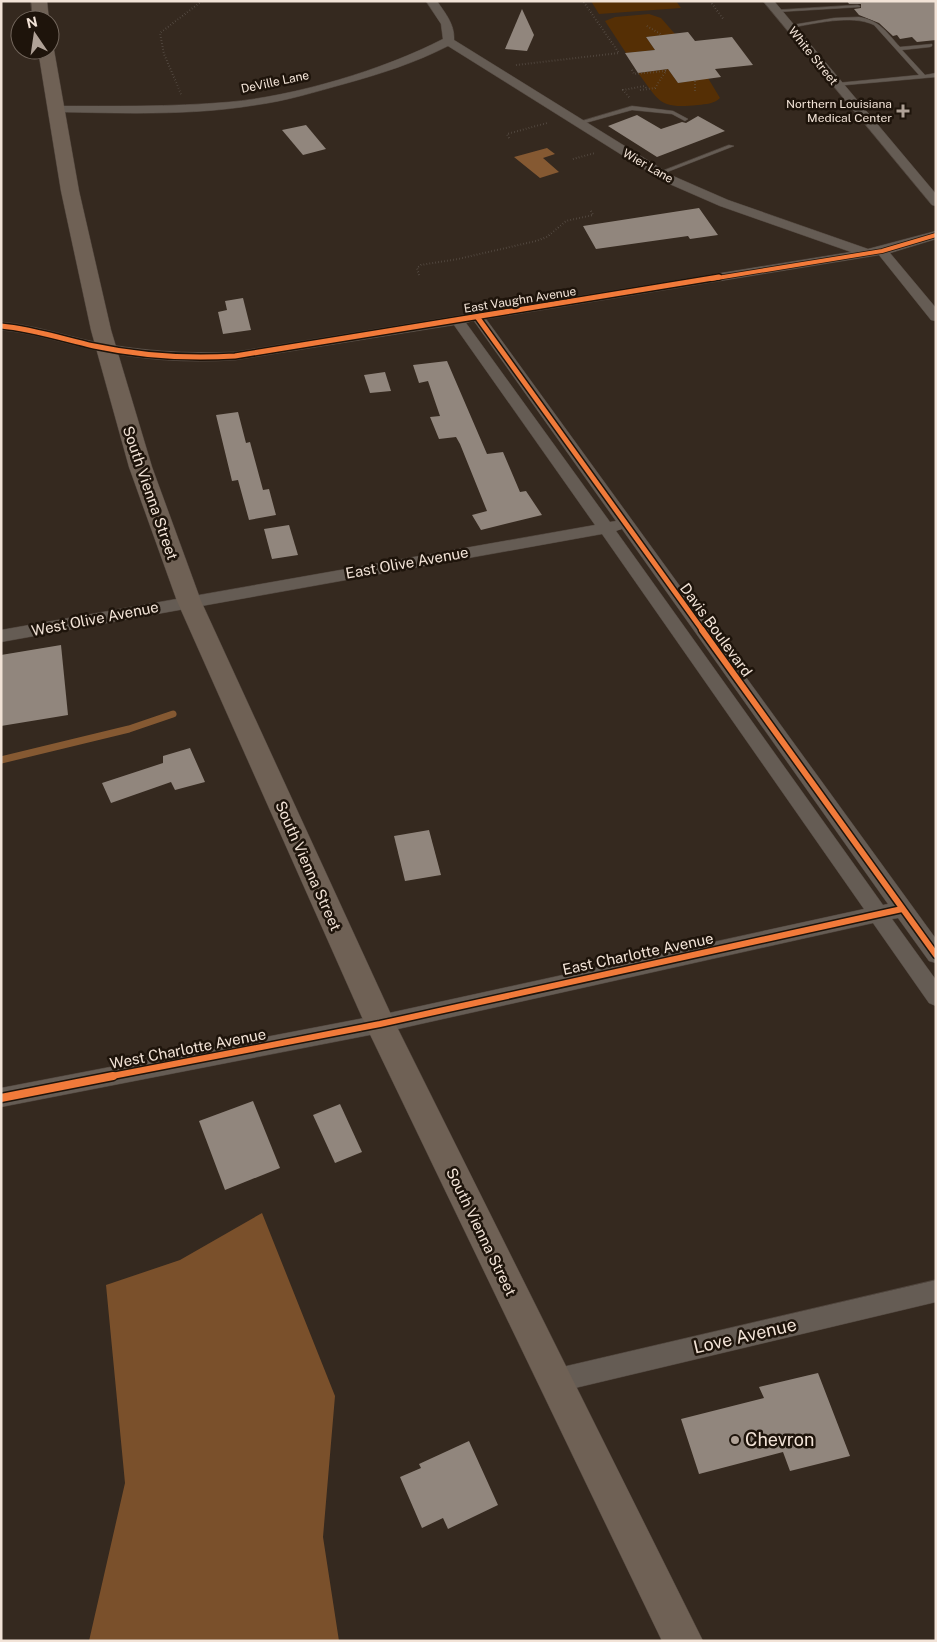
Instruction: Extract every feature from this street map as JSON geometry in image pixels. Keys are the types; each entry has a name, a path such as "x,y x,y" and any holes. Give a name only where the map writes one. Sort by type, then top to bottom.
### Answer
{"highway":[{"name":"South Vienna Street","path":"48,60 76,221 104,348 131,439 170,554 189,601 380,1024 683,1641"}],"street":[{"path":"432,1 449,30 448,41"},
{"name":"White Street","path":"768,1 936,202"},
{"name":"DeVille Lane","path":"55,109 182,108 258,102 302,92 396,65 422,55 448,41"},
{"name":"Wier Lane","path":"448,41 660,173 708,196 867,254"},
{"name":"East Vaughn Avenue","path":"104,348 156,357 185,359 235,356 867,254 936,235"},
{"path":"882,251 936,317"},
{"name":"Davis Boulevard","path":"478,318 936,955"},
{"name":"Davis Boulevard","path":"458,321 936,997"},
{"path":"1,326 52,335 104,348"},
{"name":"East Olive Avenue","path":"189,601 625,524"},
{"name":"West Olive Avenue","path":"1,636 189,601"},
{"name":"East Charlotte Avenue","path":"380,1024 902,909"},
{"name":"West Charlotte Avenue","path":"1,1098 380,1024"},
{"name":"Love Avenue","path":"554,1381 936,1291"}],"lane":[{"path":"777,11 858,6"},
{"path":"789,26 852,19 870,20 876,24 923,76"},
{"path":"898,49 930,45"},
{"path":"838,85 936,75"},
{"path":"578,123 632,108 673,113 685,120"},
{"path":"660,173 731,146"}],"path":[{"path":"183,98 164,54 160,33 202,1"},
{"path":"512,65 619,53 583,1"},
{"path":"710,1 724,20"},
{"path":"647,26 662,35"},
{"path":"632,70 634,74 665,70 655,88 640,90"},
{"path":"695,82 695,93"},
{"path":"632,100 623,90 645,86 647,89"},
{"path":"509,138 508,134 547,123"},
{"path":"573,159 595,153"},
{"path":"418,276 417,268 420,265 458,259 542,239 566,221 593,215 591,211"}],"shaded area":[{"path":"591,1 676,1 681,8 599,14"},
{"path":"649,14 661,18 675,34 646,37 655,50 626,53 605,21 615,17"},
{"path":"668,69 678,83 708,78 720,98 710,103 685,106 675,106 662,101 656,97 638,73"},
{"path":"547,148 555,154 543,158 559,172 540,178 514,157"},
{"path":"262,1213 335,1396 323,1537 339,1641 89,1641 125,1483 106,1285 180,1260"}],"building":[{"path":"847,1 936,1 936,40 917,42 912,37 900,39 897,35 893,36 879,23 859,15 854,9 861,8 861,4 849,4"},
{"path":"522,9 534,35 527,51 505,49"},
{"path":"688,32 695,41 732,37 753,65 715,69 721,77 678,83 668,69 638,73 625,53 655,50 646,37"},
{"path":"637,115 661,129 682,122 686,123 698,116 725,131 657,157 608,126"},
{"path":"306,125 326,149 303,155 282,130"},
{"path":"699,208 718,235 690,239 688,236 596,249 583,226"},
{"path":"243,298 251,330 223,334 218,312 227,310 225,301"},
{"path":"447,361 487,454 503,452 520,492 526,491 542,515 481,530 472,515 487,511 460,444 456,437 439,439 430,417 440,416 428,381 419,383 413,365"},
{"path":"385,372 391,391 370,393 364,375"},
{"path":"238,412 246,443 250,442 263,490 269,489 276,515 249,520 238,480 232,481 216,415"},
{"path":"289,525 298,555 272,559 264,529"},
{"path":"61,645 68,715 1,726 1,655"},
{"path":"190,748 205,782 175,790 171,782 111,803 102,783 163,763 163,756"},
{"path":"429,830 441,875 405,881 394,836"},
{"path":"253,1101 280,1168 225,1190 199,1121"},
{"path":"340,1104 362,1152 335,1163 313,1115"},
{"path":"818,1373 850,1456 790,1471 783,1452 699,1474 681,1419 764,1398 759,1387"},
{"path":"469,1441 498,1505 448,1529 443,1518 422,1528 400,1477 421,1468 419,1464"}],"waterway":[{"path":"1,760 129,729 173,714"}],"cycle path":[{"path":"1,326 28,329 122,351 186,357 235,356 882,251 936,235"},
{"path":"478,318 936,955"},
{"path":"1,1098 380,1024 902,909"}],"place":[{"name":"Northern Louisiana Medical Center","path":"903,111"},
{"name":"Chevron","path":"735,1440"}]}
